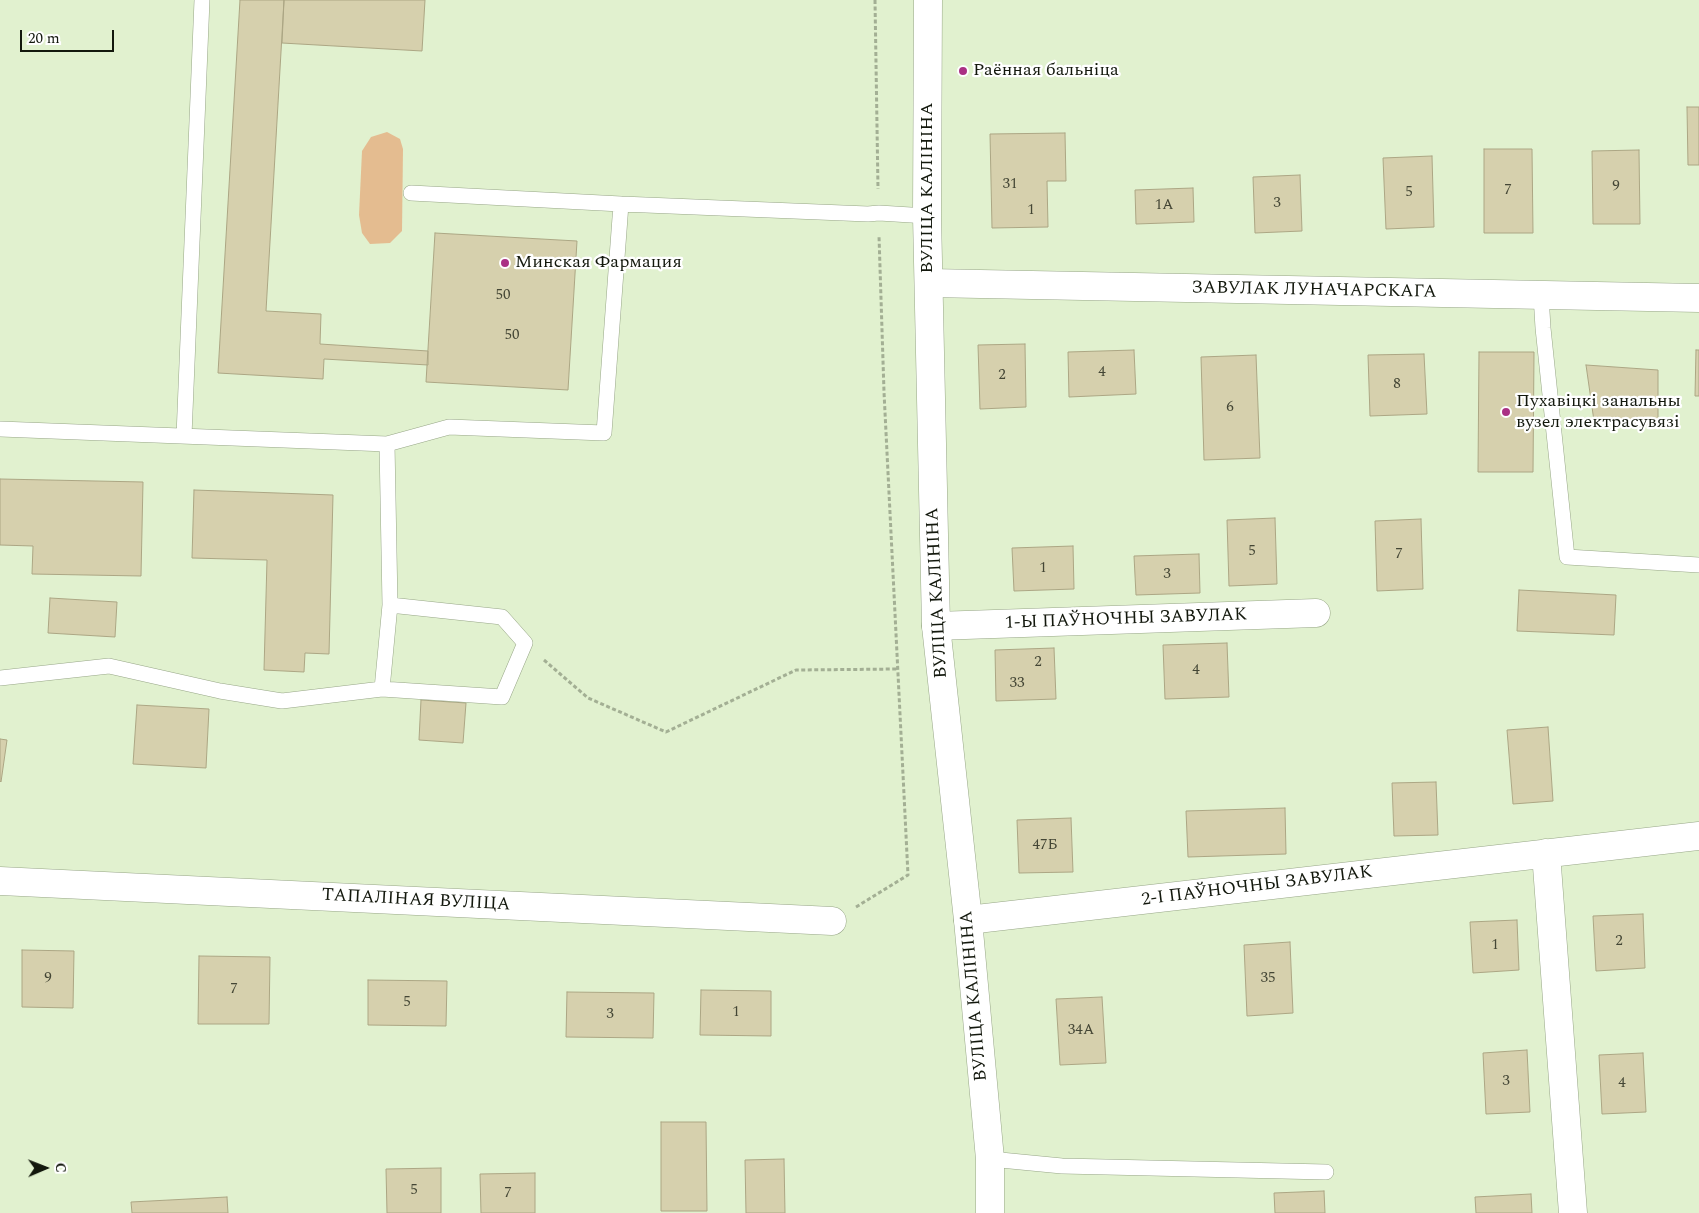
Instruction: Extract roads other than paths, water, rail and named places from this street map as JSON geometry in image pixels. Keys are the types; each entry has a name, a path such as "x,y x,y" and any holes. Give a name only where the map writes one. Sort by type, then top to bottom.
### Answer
{"street":[{"name":"ВУЛІЦА КАЛІНІНА","path":"928,0 927,216 936,626 968,920 990,1159 990,1213"},
{"name":"ЗАВУЛАК ЛУНАЧАРСКАГА","path":"929,283 1699,298"},
{"name":"1-Ы ПАЎНОЧНЫ ЗАВУЛАК","path":"936,626 1316,613"},
{"name":"2-І ПАЎНОЧНЫ ЗАВУЛАК","path":"968,920 1699,836"},
{"path":"1546,853 1573,1213"},
{"name":"ТАПАЛІНАЯ ВУЛІЦА","path":"0,881 832,921"}],"lane":[{"path":"184,436 202,0"},
{"path":"411,193 621,204 927,216"},
{"path":"0,429 387,444 448,426 604,434 621,204"},
{"path":"1541,295 1567,557 1699,565"},
{"path":"382,689 390,605 387,444"},
{"path":"0,678 109,666 220,691 282,701 382,689 502,697 525,643 502,617 390,605"},
{"path":"990,1159 1062,1166 1326,1172"}],"place":[{"name":"Раённая бальніца","path":"963,71"},
{"name":"Минская Фармация","path":"505,263"},
{"name":"Пухавіцкі занальны вузел электрасувязі","path":"1506,412"}]}
